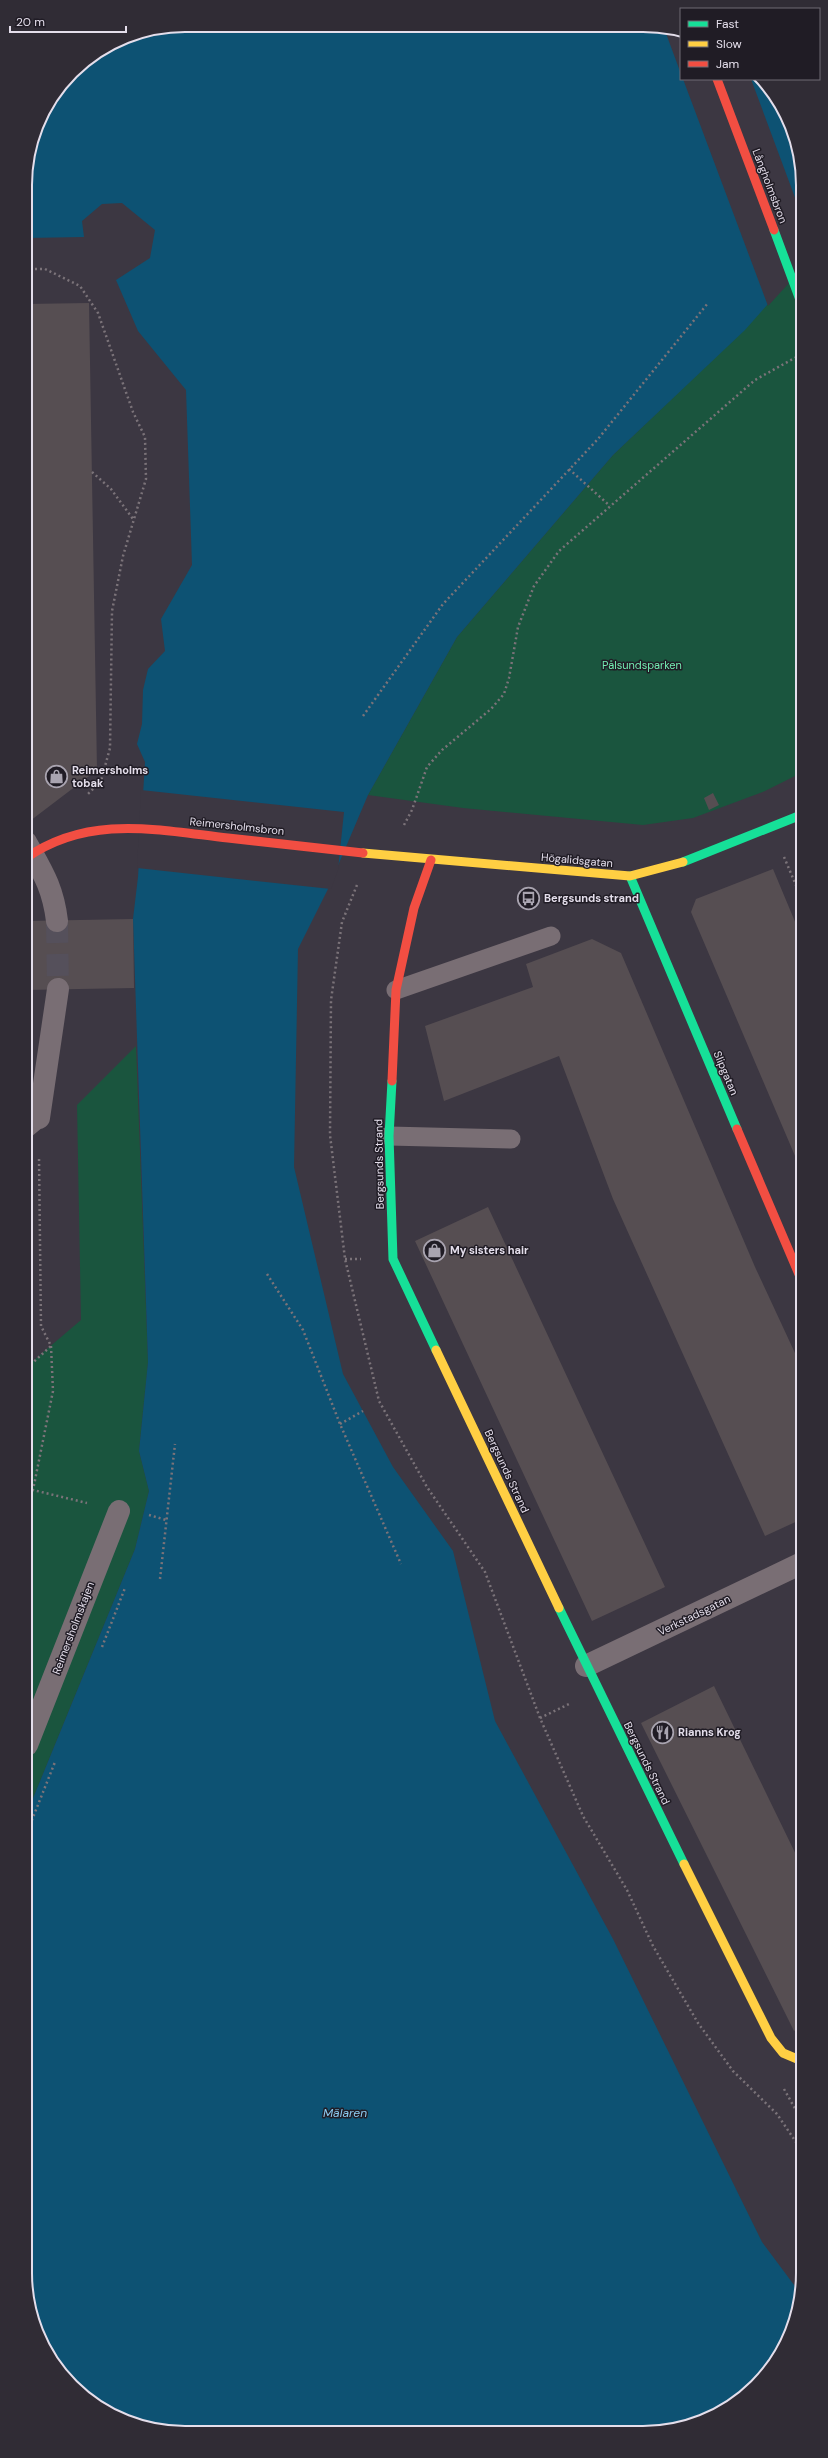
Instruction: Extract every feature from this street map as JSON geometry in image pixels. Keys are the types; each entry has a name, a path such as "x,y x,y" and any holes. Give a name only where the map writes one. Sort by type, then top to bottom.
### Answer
{"street":[{"name":"Långholmsbron","path":"717,80 796,289"},
{"name":"Högalidsgatan","path":"341,848 431,860 630,876 674,866 796,817"},
{"name":"Reimersholmsbron","path":"32,849 90,829 132,827 341,848"},
{"path":"32,858 54,898 57,921"},
{"name":"Bergsunds Strand","path":"431,860 414,908 396,990 389,1136 393,1259 586,1666 771,2038 783,2053 796,2058"},
{"name":"Slipgatan","path":"630,876 796,1267"},
{"path":"33,1123 58,989"},
{"name":"Reimersholmskajen","path":"32,1732 119,1511"},
{"name":"Verkstadsgatan","path":"586,1666 796,1566"}],"lane":[{"path":"396,990 552,936"},
{"path":"389,1136 511,1139"}],"path":[{"path":"32,269 45,269 80,286 98,313 133,412 145,437 146,479 123,556 112,611 110,748 101,782 86,796"},
{"path":"363,716 443,604 598,439 708,303"},
{"path":"404,824 412,810 426,767 442,750 491,709 504,694 509,678 518,628 534,586 560,550 755,380 796,357"},
{"path":"569,469 610,506"},
{"path":"92,472 112,489 134,520"},
{"path":"784,857 796,885"},
{"path":"33,1123 41,1326 51,1346 54,1391 33,1490 119,1511"},
{"path":"267,1274 303,1330 340,1424 400,1564"},
{"path":"32,1363 51,1346"},
{"path":"340,1424 363,1411"},
{"path":"160,1579 175,1444"},
{"path":"143,1514 166,1520"},
{"path":"540,1718 558,1710"},
{"path":"788,2096 796,2111"}],"green space":[{"name":"Pålsundsparken","path":"796,272 796,776 765,791 693,818 643,825 463,808 368,795 457,637 613,455 744,330"},
{"path":"136,1046 148,1362 139,1451 149,1491 135,1549 32,1801 32,1362 81,1320 77,1105"}],"water":[{"name":"Mälaren","path":"165,33 663,33 680,36 680,80 754,80 776,108 791,145 796,175 796,273 745,330 613,455 457,637 368,795 328,889 298,949 294,1167 343,1374 393,1467 453,1551 495,1721 613,1939 762,2242 796,2287 791,2313 784,2332 776,2350 758,2374 744,2388 720,2406 683,2421 653,2426 165,2425 136,2418 108,2406 84,2388 70,2374 52,2350 37,2313 32,2283 32,1801 135,1549 149,1491 139,1451 148,1362 133,919 138,877 145,762 137,744 142,724 143,690 148,669 165,651 161,619 192,565 186,390 138,331 116,280 150,258 155,230 122,203 102,204 82,221 84,237 32,238 32,175 40,136 52,108 70,84 84,70 108,52 145,37"}],"pier":[{"path":"666,34 680,36 680,71"},
{"path":"683,80 751,80 796,200 796,275 768,306"},
{"path":"141,790 344,812 338,870 331,889 137,868"}],"building":[{"path":"89,303 97,770 32,819 32,304"},
{"path":"713,793 719,805 709,810 704,798"},
{"path":"773,869 796,924 796,1158 691,912 696,899"},
{"path":"133,919 134,988 32,990 32,921"},
{"path":"592,939 621,953 755,1267 796,1355 796,1522 765,1536 613,1199 559,1056 444,1101 425,1026 533,987 526,964"},
{"path":"488,1207 665,1587 592,1621 415,1241"},
{"path":"714,1686 796,1855 796,2030 794,2031 641,1723"}],"tunnel":[{"path":"57,921 58,989"}],"traffic: fast":[{"path":"774,230 796,289"},
{"path":"683,862 796,817"},
{"path":"630,876 737,1129"},
{"path":"392,1081 389,1136 393,1259 436,1350"},
{"path":"559,1608 684,1864"}],"traffic: slow":[{"path":"363,853 630,876 683,862"},
{"path":"436,1350 559,1608"},
{"path":"684,1864 771,2038 783,2053 796,2058"}],"traffic: jam":[{"path":"717,80 774,230"},
{"path":"32,854 50,844 74,835 99,830 124,828 149,829 363,853"},
{"path":"392,1081 396,990 414,908 431,860"},
{"path":"737,1129 796,1267"}],"place":[{"name":"Reimersholms tobak","path":"57,776"},
{"name":"Bergsunds strand","path":"529,898"},
{"name":"My sisters hair","path":"435,1250"},
{"name":"Rianns Krog","path":"662,1732"}]}
